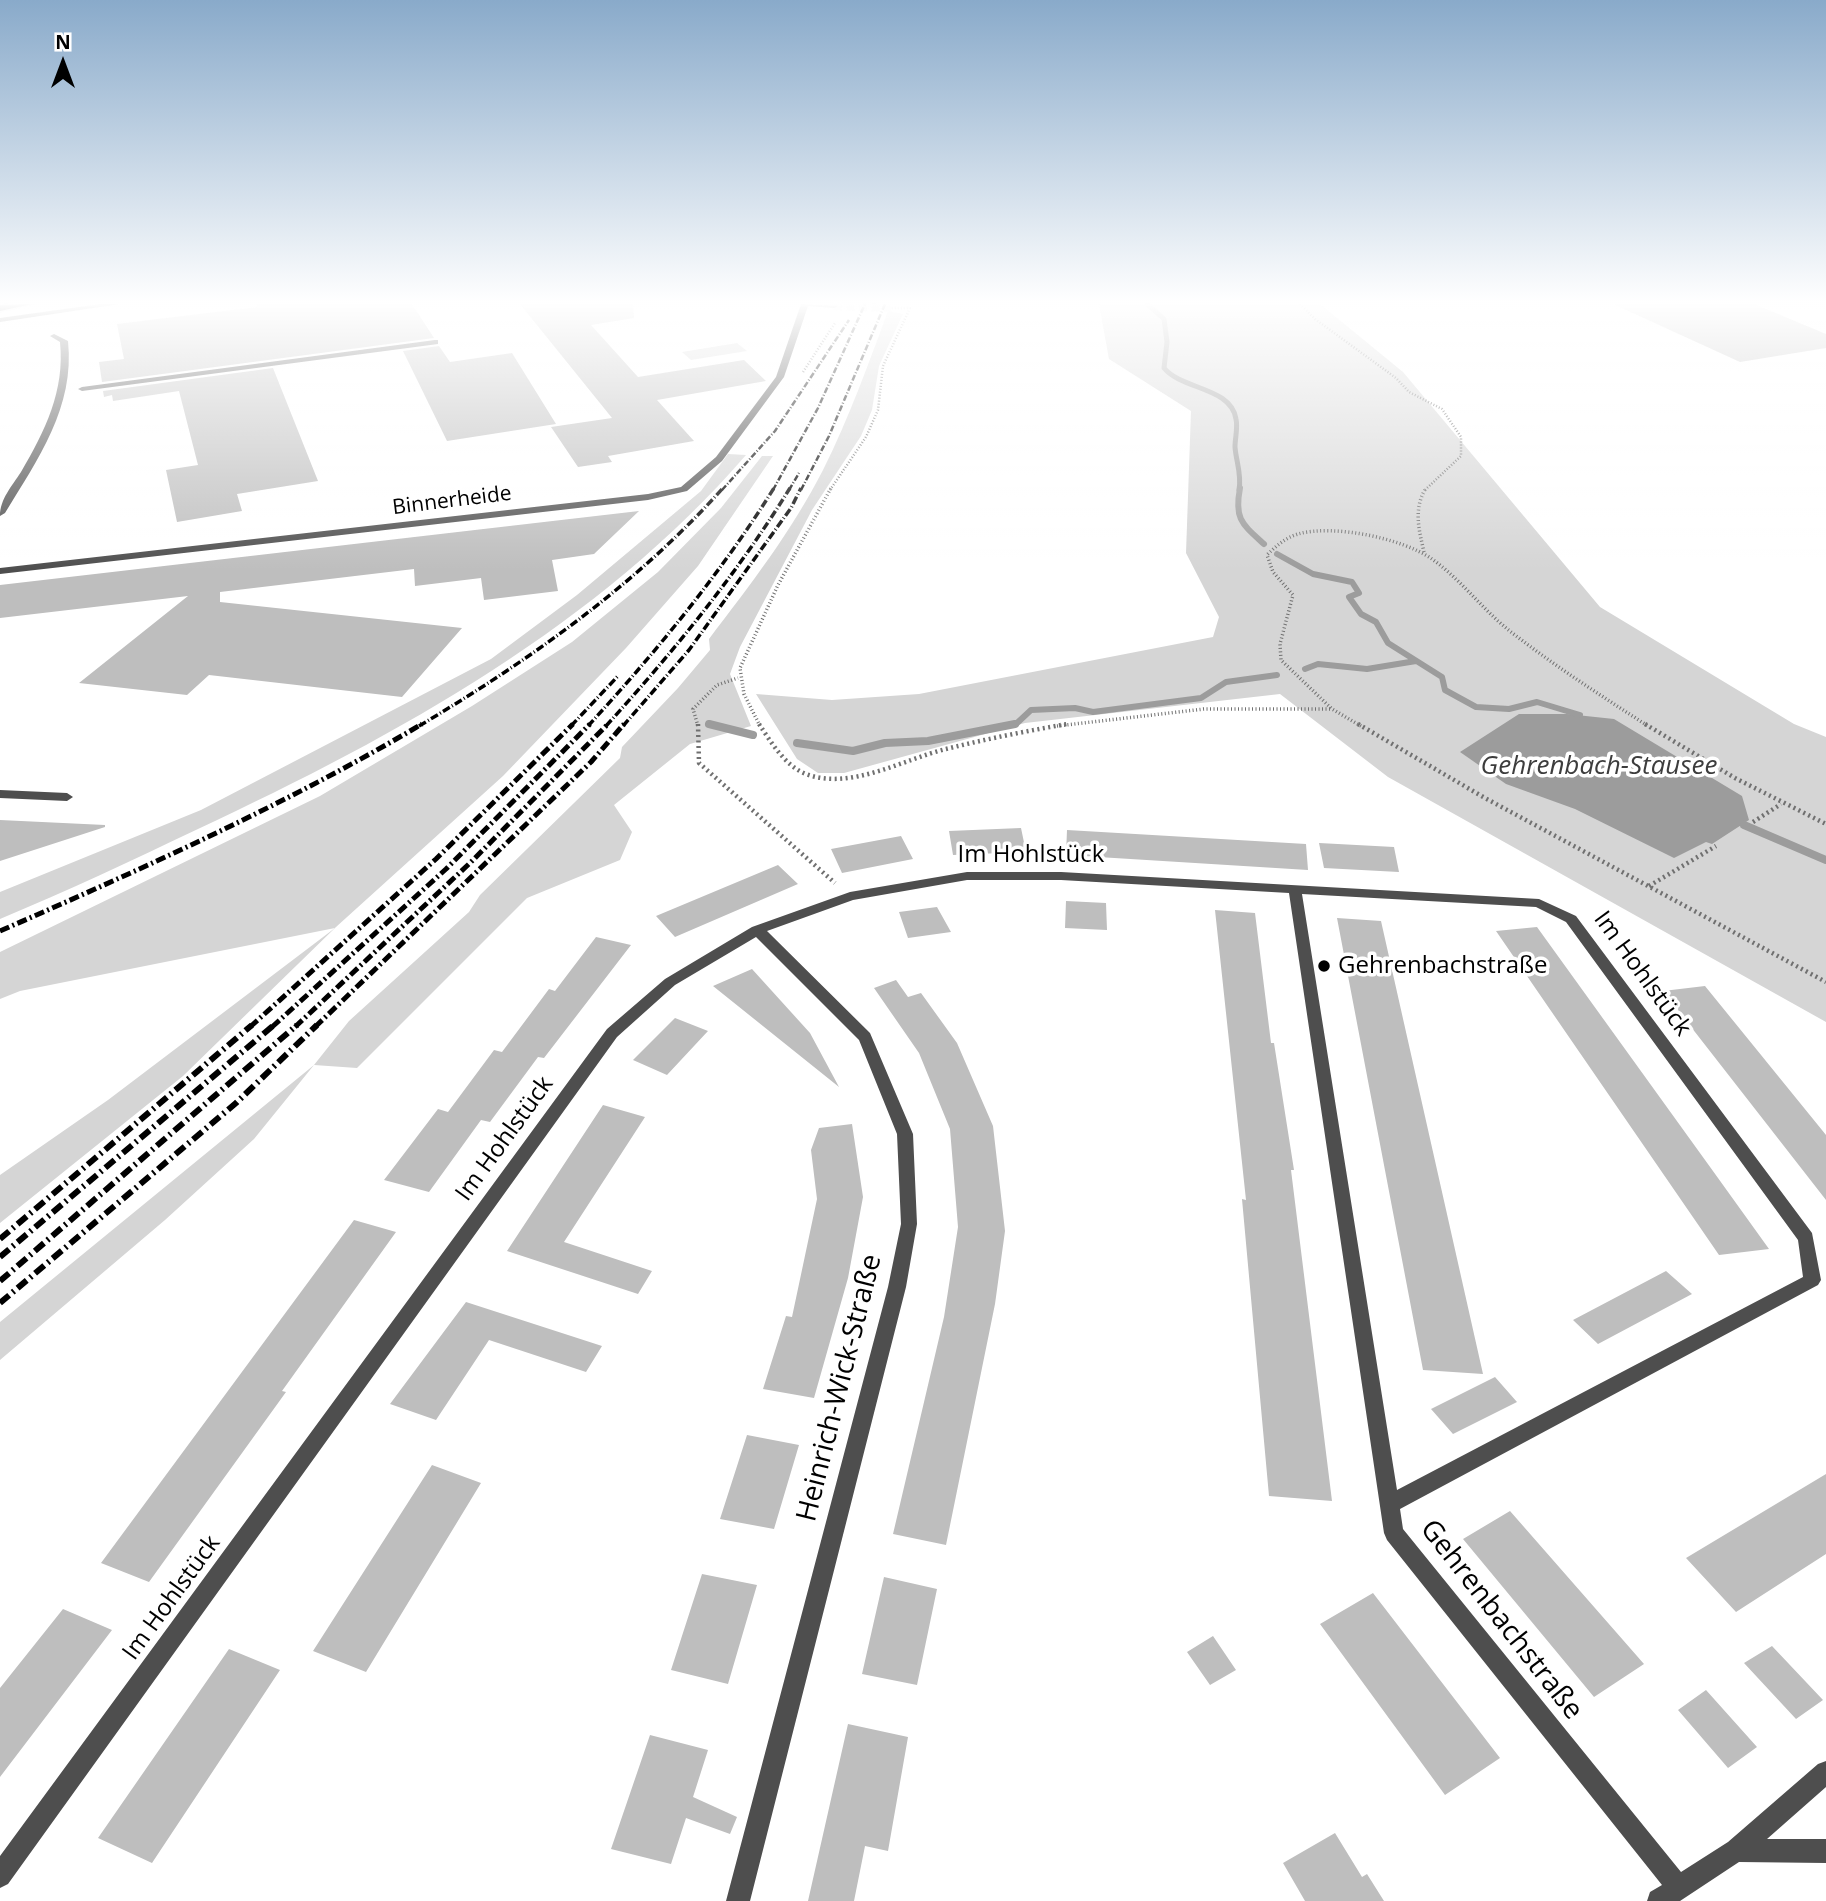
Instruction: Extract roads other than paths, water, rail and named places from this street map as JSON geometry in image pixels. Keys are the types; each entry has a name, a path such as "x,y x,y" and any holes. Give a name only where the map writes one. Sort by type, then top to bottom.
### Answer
{"street":[{"path":"0,513 57,412 60,393"},
{"name":"Binnerheide","path":"0,571 667,494 698,480 719,459 769,393"},
{"path":"0,794 67,797"},
{"name":"Im Hohlstück","path":"0,1876 612,1033 670,982 757,930 850,896 967,876 1061,876 1539,903 1571,919 1806,1238 1812,1280 1390,1504"},
{"name":"Gehrenbachstraße","path":"1295,891 1394,1533 1669,1894"},
{"name":"Heinrich-Wick-Straße","path":"738,1901 893,1300 909,1224 905,1134 865,1037 757,930"},
{"path":"1669,1894 1736,1850 1826,1772"},
{"path":"1736,1850 1826,1851"}],"water":[{"name":"Gehrenbach-Stausee","path":"1519,714 1567,714 1614,719 1742,796 1749,820 1712,844 1706,842 1674,858 1575,809 1506,784 1460,752"}],"waterway":[{"path":"1210,393 1225,401 1232,409 1237,422 1235,447 1239,490"},
{"path":"1240,488 1239,514 1245,526 1264,544"},
{"path":"1277,554 1313,574 1352,582 1359,593 1349,597 1361,614 1376,622 1388,643 1442,677 1445,690 1476,707 1509,709 1537,702 1580,715"},
{"path":"1305,669 1318,664 1367,669 1416,661"},
{"path":"1006,726 1016,724 1031,710 1075,708 1093,712 1201,698 1226,682 1277,675"},
{"path":"716,726 709,724 753,735"},
{"path":"797,743 853,751 885,743 928,741 1015,724"},
{"path":"1744,825 1826,860"}],"railway":[{"path":"722,490 775,431 801,393"},
{"path":"773,490 825,393"},
{"path":"801,490 847,393"},
{"path":"789,490 799,473"},
{"path":"419,726 501,674 580,618 655,556 723,488"},
{"path":"588,726 687,611 754,520 774,488"},
{"path":"606,726 704,611 790,488"},
{"path":"623,726 689,650 791,508 801,488"},
{"path":"571,726 618,676"},
{"path":"0,931 267,808 422,724"},
{"path":"272,1027 446,869 590,724"},
{"path":"295,1027 471,862 608,724"},
{"path":"315,1027 591,762 624,724"},
{"path":"250,1027 436,859 571,726"},
{"path":"0,1239 252,1025"},
{"path":"0,1257 274,1025"},
{"path":"0,1281 297,1025"},
{"path":"0,1303 236,1103 317,1025"}],"place":[{"name":"Gehrenbachstraße","path":"1324,966"}]}
